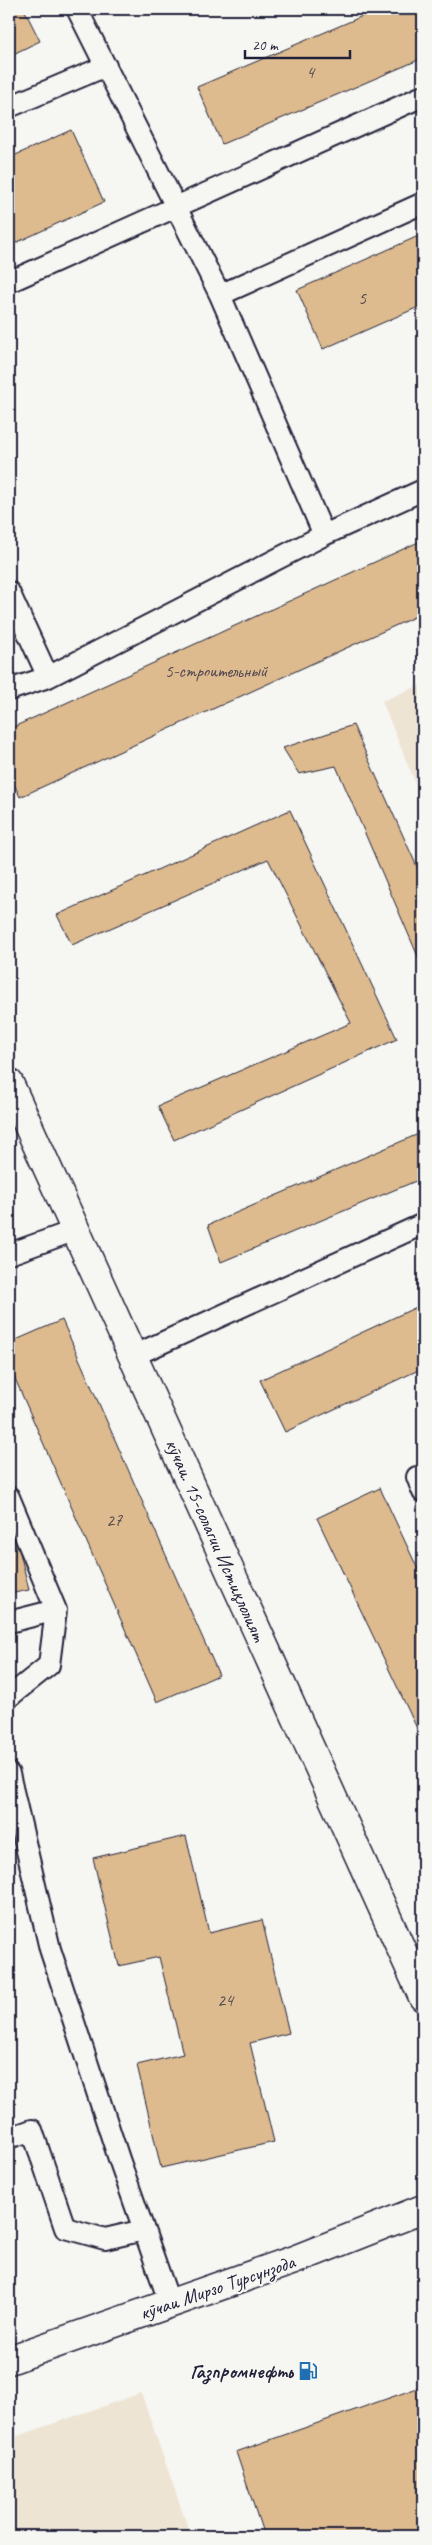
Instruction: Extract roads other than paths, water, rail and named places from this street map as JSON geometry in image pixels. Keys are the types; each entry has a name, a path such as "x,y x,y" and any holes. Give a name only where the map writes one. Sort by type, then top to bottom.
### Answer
{"street":[{"name":"кӯчаи. 15-солагии Истиқлолият","path":"9,1083 133,1356 417,1965 423,1997"},
{"name":"кӯчаи Мирзо Турсунзода","path":"9,2360 294,2260 423,2209"}],"lane":[{"path":"77,9 220,295 324,535"},
{"path":"9,107 106,66"},
{"path":"9,282 423,96"},
{"path":"220,295 423,203"},
{"path":"9,690 48,677 324,535 423,490"},
{"path":"9,592 48,677"},
{"path":"133,1356 423,1224"},
{"path":"9,1254 76,1230"},
{"path":"9,1497 56,1610 49,1665 9,1697"},
{"path":"9,1622 56,1610"},
{"path":"9,1774 50,1948 170,2304"},
{"path":"9,2138 32,2130 65,2228 105,2239 144,2230"}],"place":[{"name":"Газпромнефть","path":"308,2371"}]}
